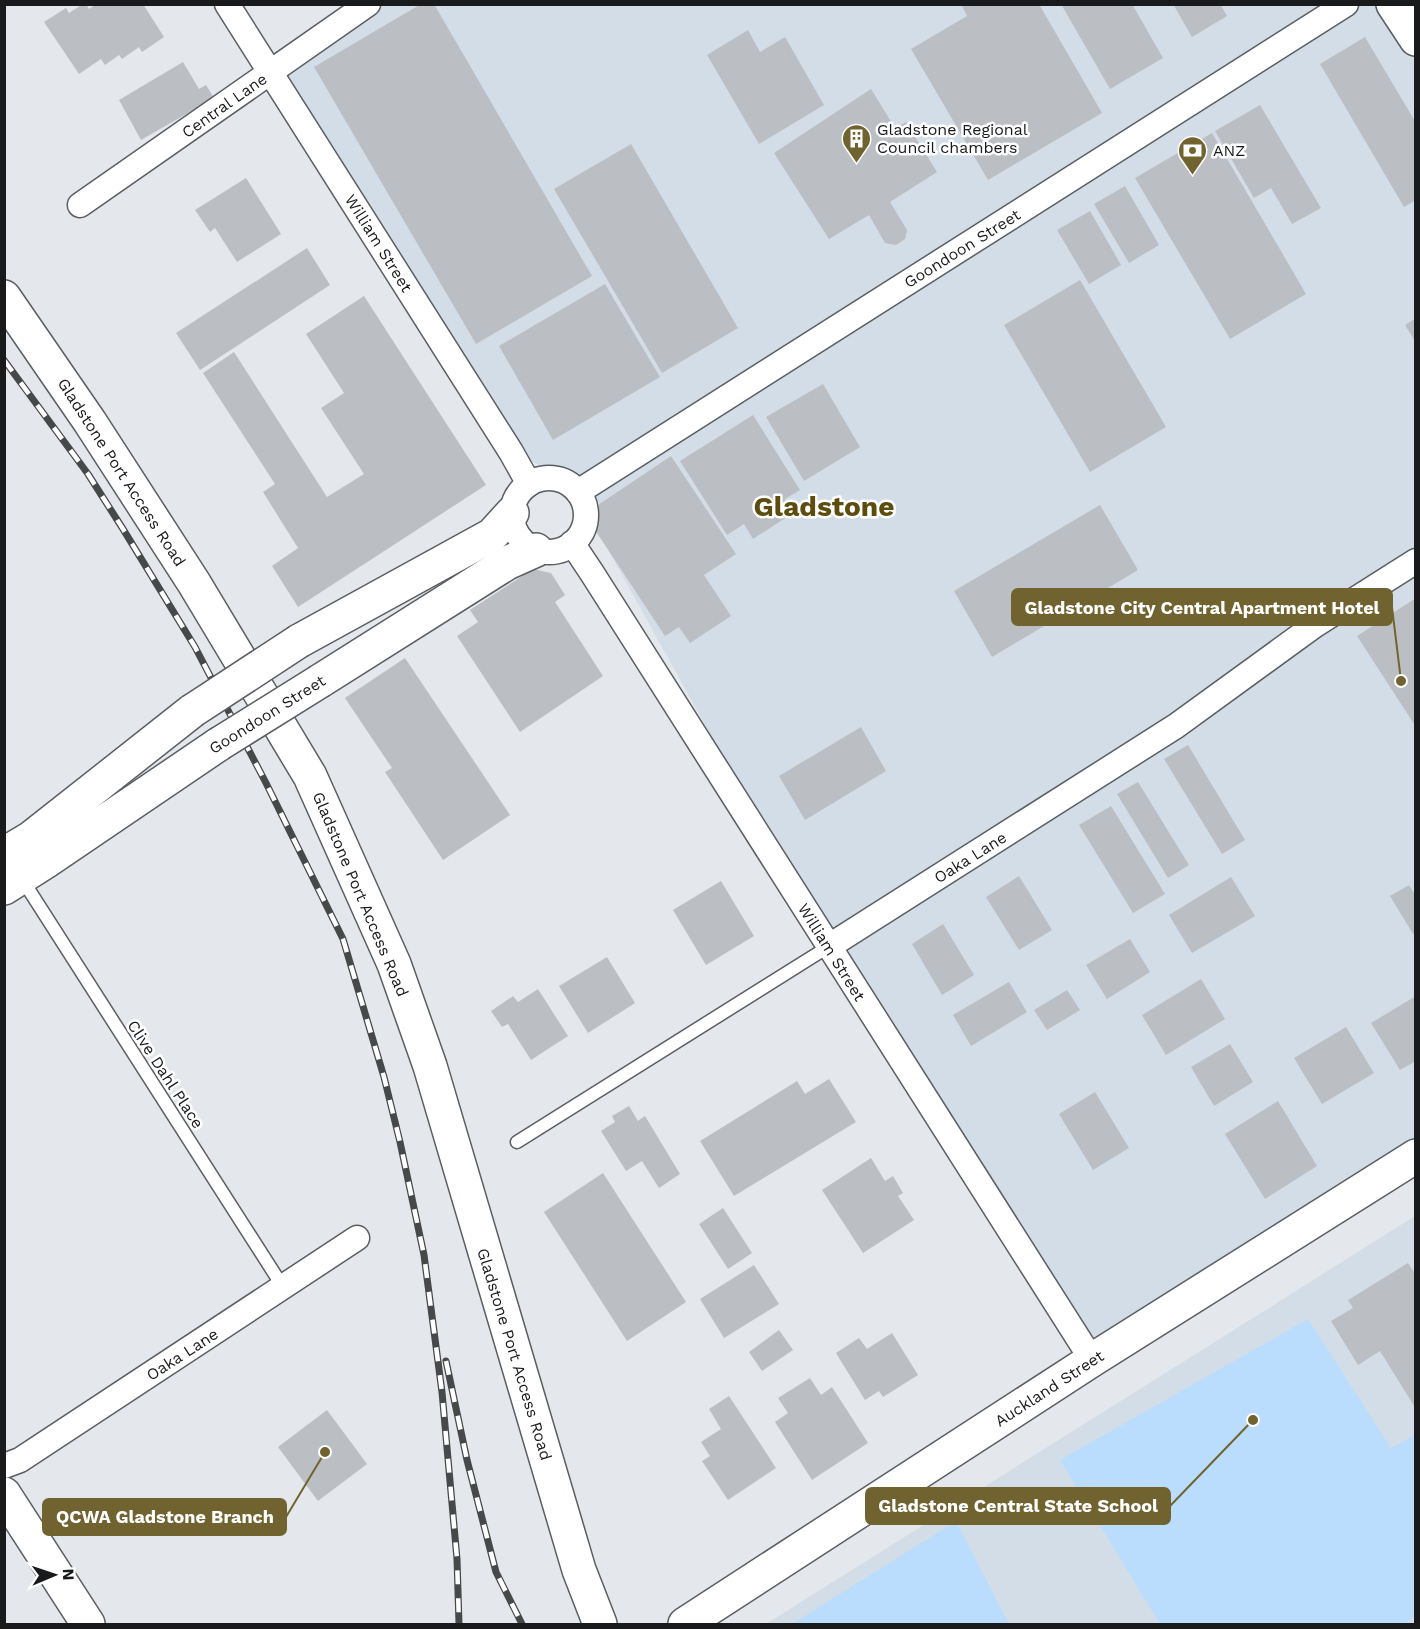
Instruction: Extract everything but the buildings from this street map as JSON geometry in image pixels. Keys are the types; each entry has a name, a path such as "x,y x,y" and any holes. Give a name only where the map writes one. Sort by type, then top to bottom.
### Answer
{"street":[{"name":"William Street","path":"227,4 511,452 529,484"},
{"name":"Central Lane","path":"80,205 368,4"},
{"name":"Goondoon Street","path":"578,492 1346,4"},
{"path":"1393,4 1416,39"},
{"name":"Gladstone Port Access Road","path":"4,297 90,422 194,583 310,777 394,964 430,1066 579,1570 600,1624"},
{"path":"550,478 570,484 578,492 583,502 584,525 579,535 563,549 536,550 518,535 513,524 514,502 529,484 539,479 550,478"},
{"path":"10,873 30,837 192,711 299,641 492,535 512,513"},
{"name":"William Street","path":"572,543 1092,1360"},
{"name":"Goondoon Street","path":"10,873 507,563 536,550"},
{"name":"Oaka Lane","path":"828,947 1176,726 1315,625 1416,561"},
{"name":"Auckland Street","path":"685,1624 1092,1360 1416,1156"},
{"name":"Oaka Lane","path":"4,1466 20,1460 357,1238"},
{"path":"4,1494 88,1624"}],"lane":[{"name":"Clive Dahl Place","path":"10,873 283,1287"},
{"name":"Oaka Lane","path":"517,1142 828,947"}],"shaded area":[{"path":"368,5 1415,5 1415,1156 1092,1360 828,947 585,508 546,468 511,452 271,73"},
{"path":"1415,1216 1415,1624 766,1624"},
{"path":"1308,1319 1391,1448 1415,1435 1415,1616 1404,1624 1160,1624 1060,1460"},
{"path":"956,1521 1009,1624 792,1624"}],"railway":[{"path":"4,360 88,474 195,647 266,783 343,939 384,1077 424,1255 442,1392 457,1559 459,1624"},
{"path":"446,1361 467,1460 496,1572 522,1624"}],"place":[{"name":"Gladstone Regional Council chambers","path":"856,164"},
{"name":"ANZ","path":"1192,176"},
{"name":"Gladstone City Central Apartment Hotel","path":"1401,681"},
{"name":"Gladstone Central State School","path":"1253,1420"},
{"name":"QCWA Gladstone Branch","path":"325,1452"}],"district":[{"name":"Gladstone","path":"824,506"}]}
